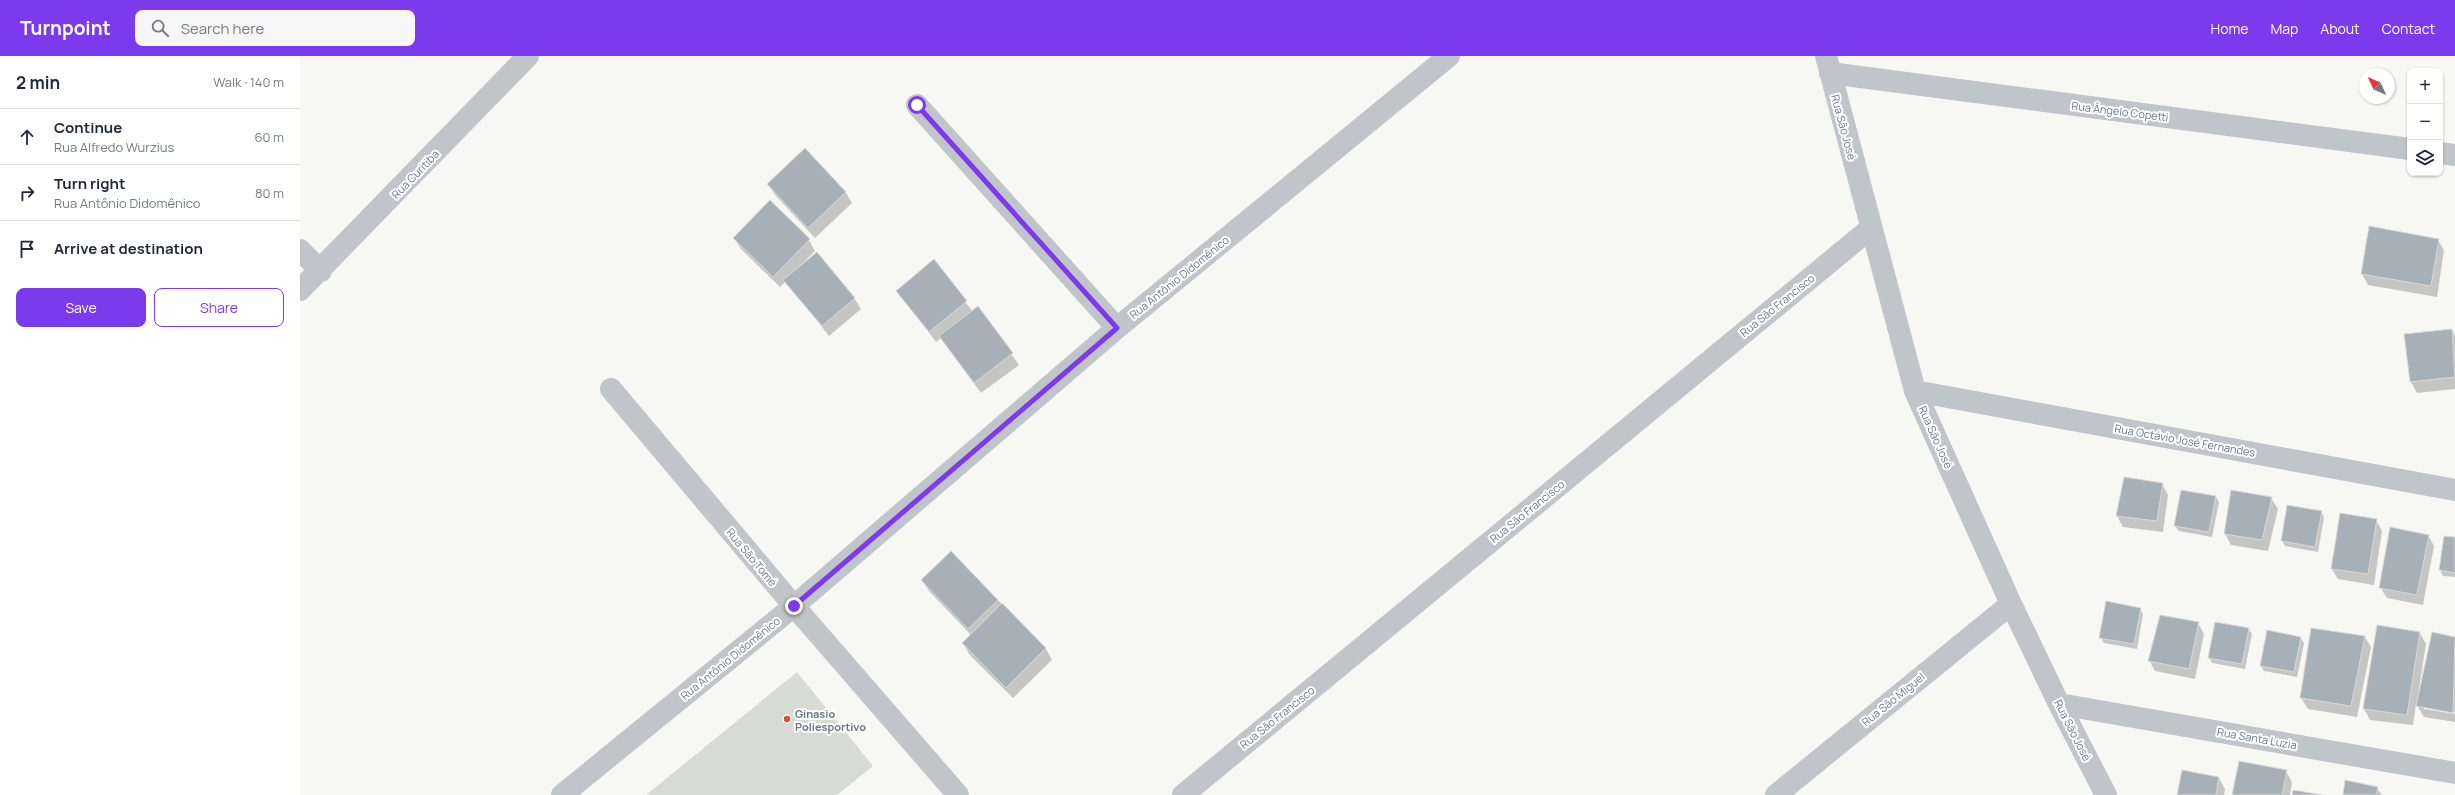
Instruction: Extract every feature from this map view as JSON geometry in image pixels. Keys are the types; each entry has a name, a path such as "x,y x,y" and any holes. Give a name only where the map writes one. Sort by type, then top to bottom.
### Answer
{"street":[{"name":"Rua Curitiba","path":"300,290 528,56"},
{"name":"Rua Antônio Didomênico","path":"562,795 794,606 1117,328 1446,57"},
{"name":"Rua Ângelo Copetti","path":"1828,64 2407,149"},
{"name":"Rua São José","path":"1828,64 1915,391 2011,604 2059,704 2106,795"},
{"path":"917,105 1117,328"},
{"path":"2443,153 2455,155"},
{"name":"Rua São Francisco","path":"1183,795 1871,228"},
{"path":"300,250 321,270"},
{"name":"Rua São Tomé","path":"611,389 794,606 958,795"},
{"name":"Rua Octávio José Fernandes","path":"1915,391 2455,490"},
{"name":"Rua São Miguel","path":"1776,795 2011,604"},
{"name":"Rua Santa Luzia","path":"2059,704 2455,773"}],"shaded area":[{"name":"Ginasio Poliesportivo","path":"797,672 873,766 837,795 646,795"}],"building":[{"path":"805,148 846,192 808,228 767,184"},
{"path":"770,200 810,239 773,277 733,238"},
{"path":"2369,226 2439,239 2431,286 2361,274"},
{"path":"817,252 855,298 822,326 783,280"},
{"path":"934,259 967,301 929,332 896,291"},
{"path":"978,306 1013,353 974,383 939,336"},
{"path":"2452,329 2455,377 2410,382 2404,334"},
{"path":"2124,477 2163,483 2157,521 2116,516"},
{"path":"2181,490 2216,496 2209,532 2174,526"},
{"path":"2231,490 2272,497 2262,540 2224,534"},
{"path":"2287,505 2322,511 2315,547 2281,541"},
{"path":"2340,513 2377,519 2368,574 2331,569"},
{"path":"2390,527 2429,535 2417,595 2379,588"},
{"path":"2444,536 2455,537 2455,573 2439,570"},
{"path":"951,551 998,600 968,629 921,580"},
{"path":"2106,601 2141,608 2134,644 2099,638"},
{"path":"1002,603 1046,648 1006,688 962,643"},
{"path":"2160,615 2199,622 2189,669 2148,661"},
{"path":"2215,622 2249,628 2242,664 2208,658"},
{"path":"2377,625 2420,632 2407,715 2363,709"},
{"path":"2311,628 2365,636 2351,706 2300,698"},
{"path":"2267,630 2301,637 2294,672 2260,666"},
{"path":"2432,632 2455,637 2453,713 2416,706"},
{"path":"2239,761 2287,770 2282,795 2232,795"},
{"path":"2182,770 2219,777 2216,795 2177,795"},
{"path":"2345,780 2378,787 2376,795 2343,795"},
{"path":"2293,790 2322,795 2292,795"}],"place":[{"name":"Ginasio Poliesportivo","path":"787,719"}],"route":[{"path":"794,606 1117,328 917,105"}]}
